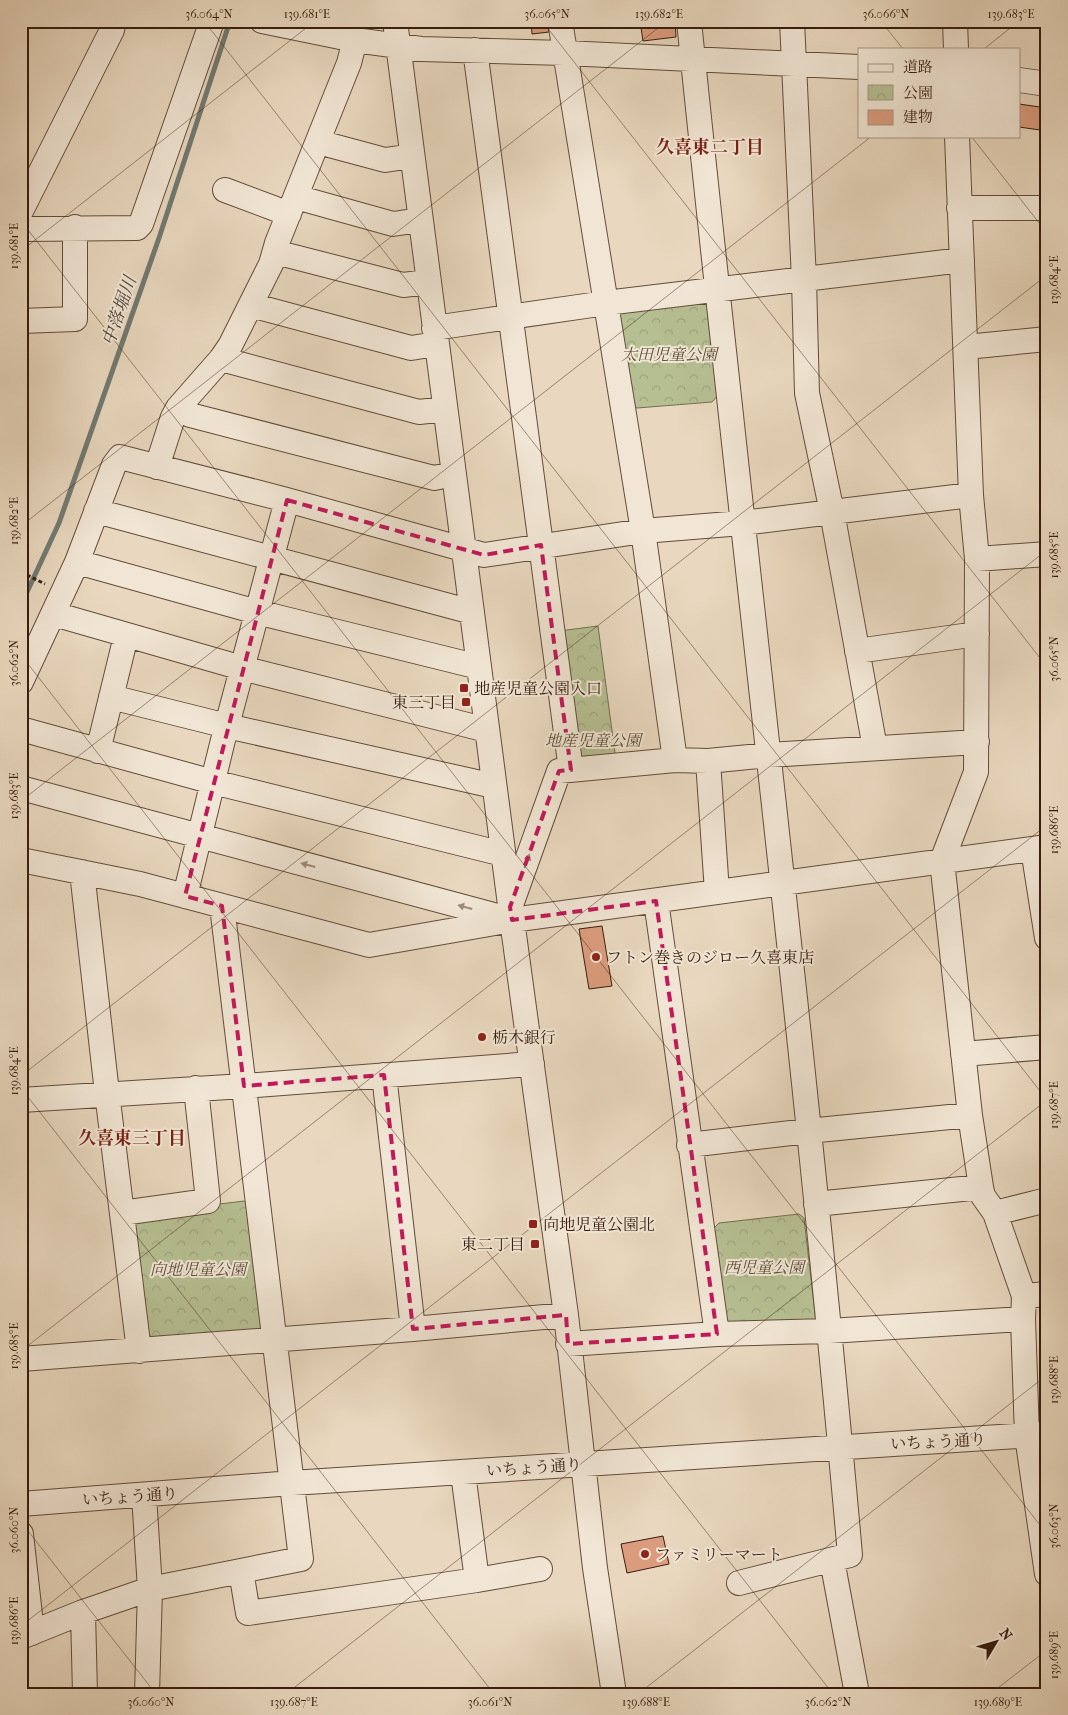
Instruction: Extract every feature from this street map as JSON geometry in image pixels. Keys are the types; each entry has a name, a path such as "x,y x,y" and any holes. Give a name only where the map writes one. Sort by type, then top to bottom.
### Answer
{"street":[{"path":"21,210 108,38 114,21"},
{"path":"21,229 75,227 137,228 141,224 212,21"},
{"path":"262,21 355,40 397,46 858,67"},
{"path":"395,21 494,786 566,1315 595,1568 614,1694"},
{"path":"560,21 643,531 674,760"},
{"path":"689,21 742,523 783,884 841,1447 850,1555 739,1583"},
{"path":"792,21 804,280 807,393 832,512 875,748"},
{"path":"956,21 956,48"},
{"path":"157,467 173,416 230,346 271,264 349,63 355,40"},
{"path":"475,50 571,770"},
{"path":"1020,80 1047,84"},
{"path":"957,138 971,495 977,559 976,772 942,861 970,1115 981,1187 983,1196 995,1213 1031,1303 1037,1435 1047,1574"},
{"path":"318,142 385,160 412,156"},
{"path":"225,190 293,206 393,224 420,220"},
{"path":"959,208 1047,208"},
{"path":"21,320 76,319 75,227"},
{"path":"275,252 402,285 428,282"},
{"path":"251,305 410,348 435,336 511,316 962,260"},
{"path":"966,347 1047,339"},
{"path":"221,359 419,412 445,409"},
{"path":"178,408 190,415 434,478 453,474"},
{"path":"21,682 77,562 114,465 120,457 287,500 484,555 643,531 742,523 971,495"},
{"path":"185,896 227,726 287,500"},
{"path":"96,511 472,612"},
{"path":"977,559 1047,554"},
{"path":"77,562 257,612 479,667"},
{"path":"54,614 242,668 487,730"},
{"path":"857,651 977,634"},
{"path":"98,751 126,636"},
{"path":"111,697 227,726 494,786"},
{"path":"21,729 213,782 503,854"},
{"path":"511,914 559,771 674,760 708,761 769,755 976,742"},
{"path":"708,761 717,892"},
{"path":"21,788 511,914"},
{"path":"21,860 140,884 369,945 511,914 656,900 1040,848 1047,938"},
{"path":"82,872 139,1351"},
{"path":"656,900 717,1334"},
{"path":"21,1534 27,1635 83,1612 150,1589 301,1559 276,1339 222,906"},
{"path":"963,1054 1047,1047"},
{"path":"21,1100 107,1093 244,1086 532,1064"},
{"path":"384,1075 413,1329"},
{"path":"122,1213 208,1201 196,1088"},
{"path":"690,1145 808,1130 970,1115"},
{"path":"816,1204 981,1187"},
{"path":"995,1213 1047,1200"},
{"path":"568,1344 717,1334 829,1331 1031,1303"},
{"path":"21,1359 413,1329 566,1315"},
{"name":"いちょう通り","path":"21,1504 583,1463 1037,1435"},
{"path":"463,1473 477,1580"},
{"path":"144,1495 150,1589 147,1694"},
{"path":"832,1560 857,1694"},
{"path":"241,1571 248,1613 540,1569"},
{"path":"83,1612 85,1694"}],"path":[{"path":"21,572 47,585"}],"highlighted area":[{"path":"287,500 484,555 541,545 571,770 559,771 510,907 512,920 656,901 717,1334 568,1344 566,1315 413,1329 384,1075 244,1086 222,906 185,896"}],"green space":[{"name":"太田児童公園","path":"704,300 709,306 718,395 712,402 637,408 630,405 618,314 624,309"},
{"name":"地産児童公園","path":"598,626 616,761 579,763 559,631"},
{"name":"向地児童公園","path":"244,1201 250,1207 264,1324 258,1330 151,1337 147,1330 132,1221 139,1214"},
{"name":"西児童公園","path":"799,1214 804,1218 816,1322 725,1322 713,1229 719,1223"}],"building":[{"path":"531,21 548,21 549,32 532,34"},
{"path":"640,21 675,21 676,37 643,41"},
{"path":"1020,104 1047,108 1047,131 1020,127"},
{"name":"フトン巻きのジロー久喜東店","path":"602,926 612,986 589,989 579,929"},
{"name":"ファミリーマート","path":"663,1536 669,1564 627,1573 621,1544"}],"waterway":[{"name":"中落堀川","path":"21,605 59,523 159,238 230,21"}],"place":[{"name":"地産児童公園入口","path":"464,688"},
{"name":"東三丁目","path":"466,702"},
{"name":"フトン巻きのジロー久喜東店","path":"596,957"},
{"name":"栃木銀行","path":"482,1037"},
{"name":"向地児童公園北","path":"533,1224"},
{"name":"東二丁目","path":"535,1244"},
{"name":"ファミリーマート","path":"645,1554"}],"district":[{"name":"久喜東二丁目","path":"710,147"},
{"name":"久喜東三丁目","path":"132,1138"}]}
